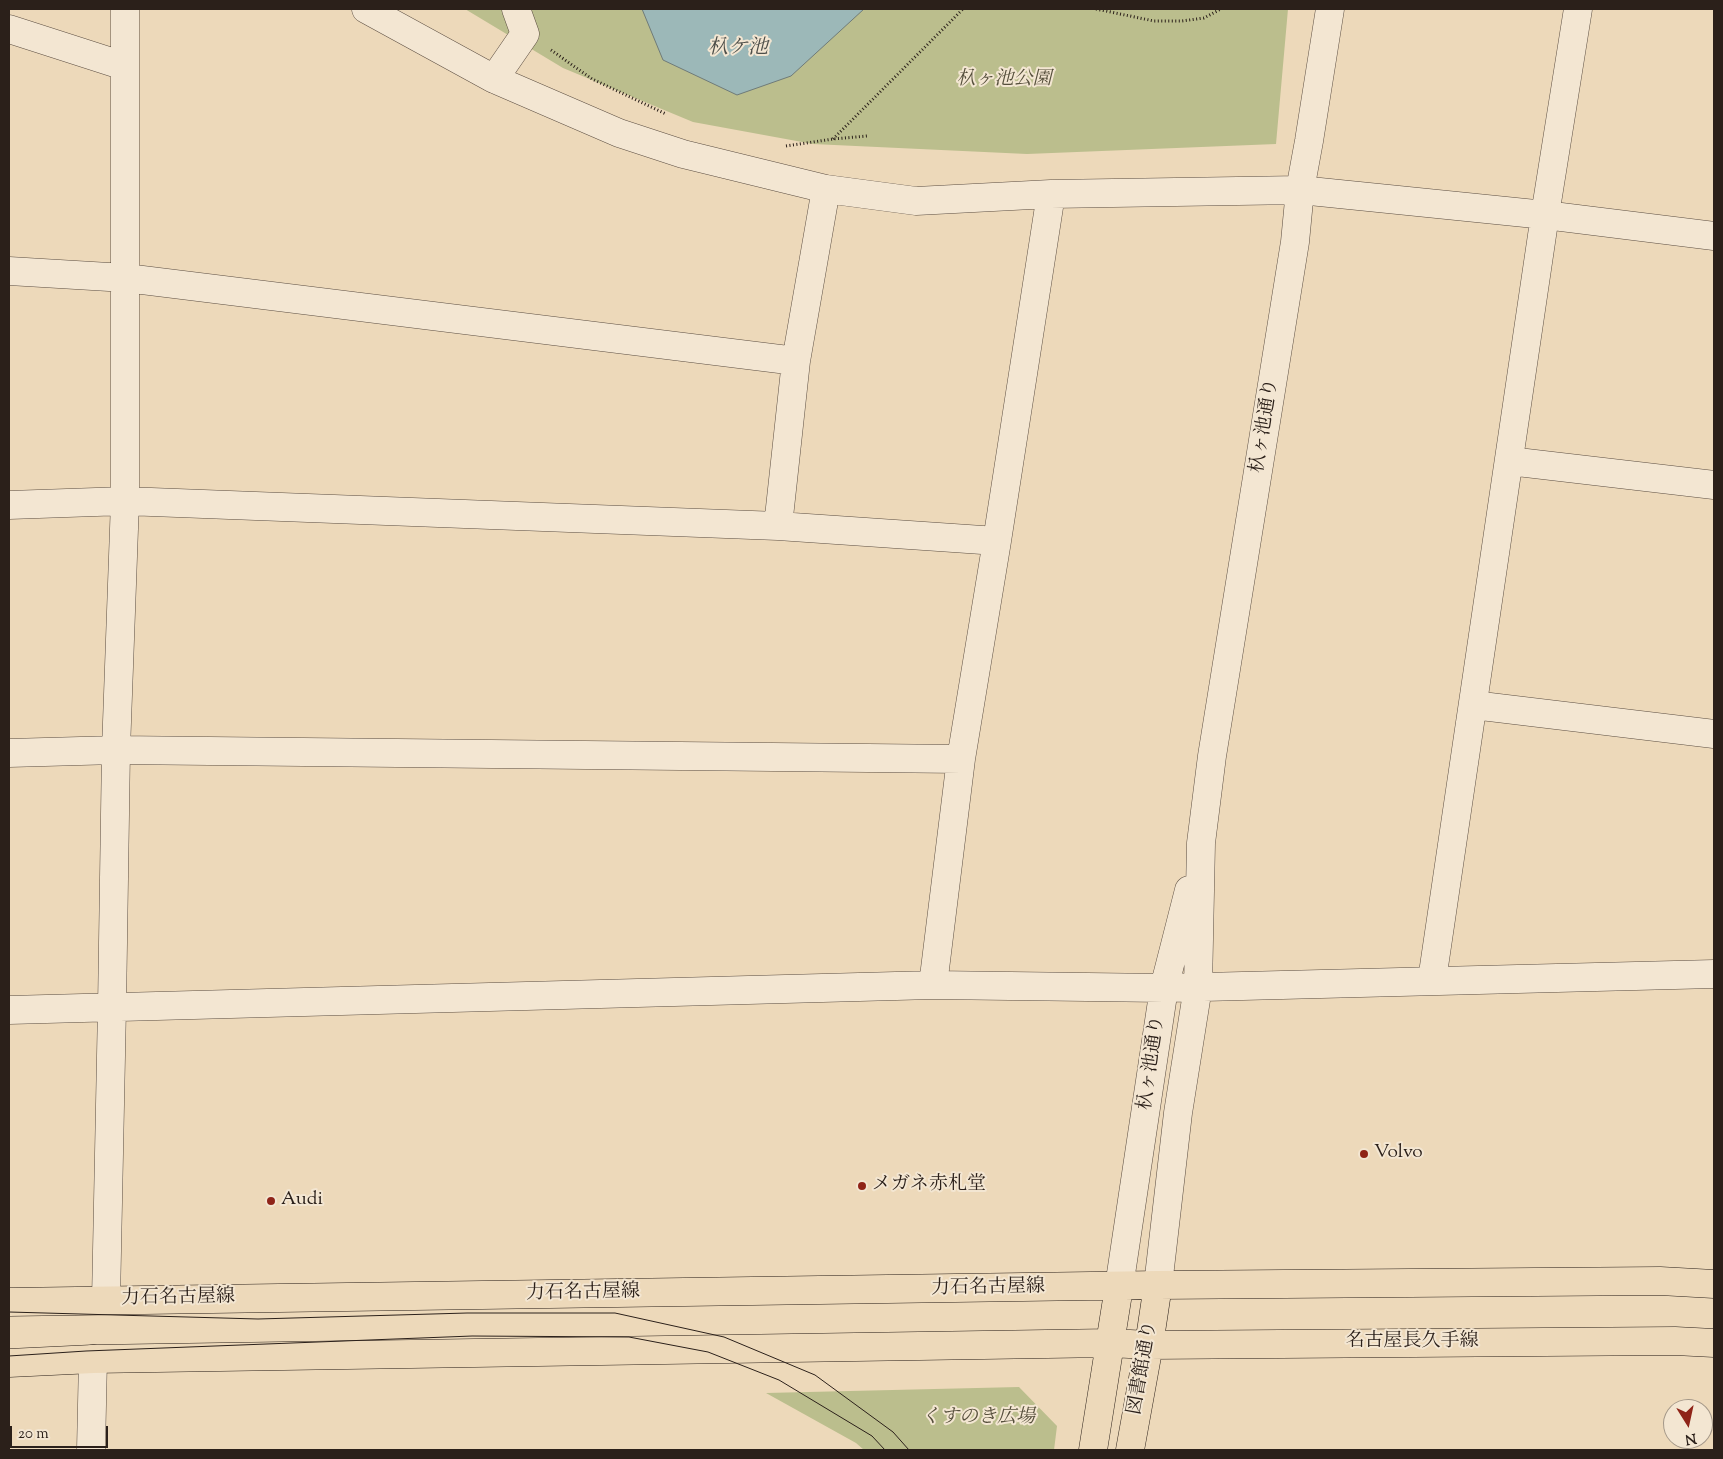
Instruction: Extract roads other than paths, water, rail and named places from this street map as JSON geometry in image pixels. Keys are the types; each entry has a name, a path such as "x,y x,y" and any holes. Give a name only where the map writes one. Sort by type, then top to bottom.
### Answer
{"main road":[{"path":"1158,1285 1660,1281 1714,1284"},
{"name":"力石名古屋線","path":"9,1302 1158,1285"},
{"name":"図書館通り","path":"1130,1450 1158,1285"},
{"name":"図書館通り","path":"1093,1450 1119,1287"},
{"name":"名古屋長久手線","path":"1110,1343 1149,1345 1675,1341 1714,1343"},
{"path":"9,1363 93,1359 1110,1343"}],"street":[{"path":"106,1300 116,750 125,501 125,9"},
{"path":"366,9 494,79 619,133 683,154 826,189 916,201 1051,194 1300,190 1545,215 1714,236"},
{"path":"494,79 525,34 516,9"},
{"name":"杁ヶ池通り","path":"1158,1285 1178,1113 1198,987 1201,843 1212,756 1295,242 1300,190 1330,9"},
{"path":"1432,980 1545,215 1578,9"},
{"path":"9,30 124,66"},
{"path":"778,526 796,362 826,189"},
{"path":"933,985 961,759 998,541 1051,194"},
{"path":"9,271 126,278 796,362"},
{"path":"1509,461 1714,484"},
{"path":"9,505 125,501 778,526 998,541"},
{"path":"1472,705 1714,734"},
{"path":"9,753 116,750 961,759"},
{"name":"杁ヶ池通り","path":"1119,1287 1164,988 1201,843"},
{"path":"9,1010 933,985 1164,988 1714,974"},
{"path":"91,1450 93,1359"}],"water":[{"name":"杁ケ池","path":"642,9 864,9 791,76 737,95 663,60"}],"tram line":[{"path":"9,1312 258,1319 467,1313 615,1313 724,1337 815,1375 893,1432 909,1450"},
{"path":"9,1356 86,1351 472,1336 629,1337 708,1352 779,1380 872,1436 885,1450"}],"place":[{"name":"Volvo","path":"1364,1154"},
{"name":"メガネ赤札堂","path":"862,1186"},
{"name":"Audi","path":"271,1201"}],"park label":[{"name":"杁ヶ池公園","path":"1004,81"},
{"name":"くすのき広場","path":"978,1419"}]}
